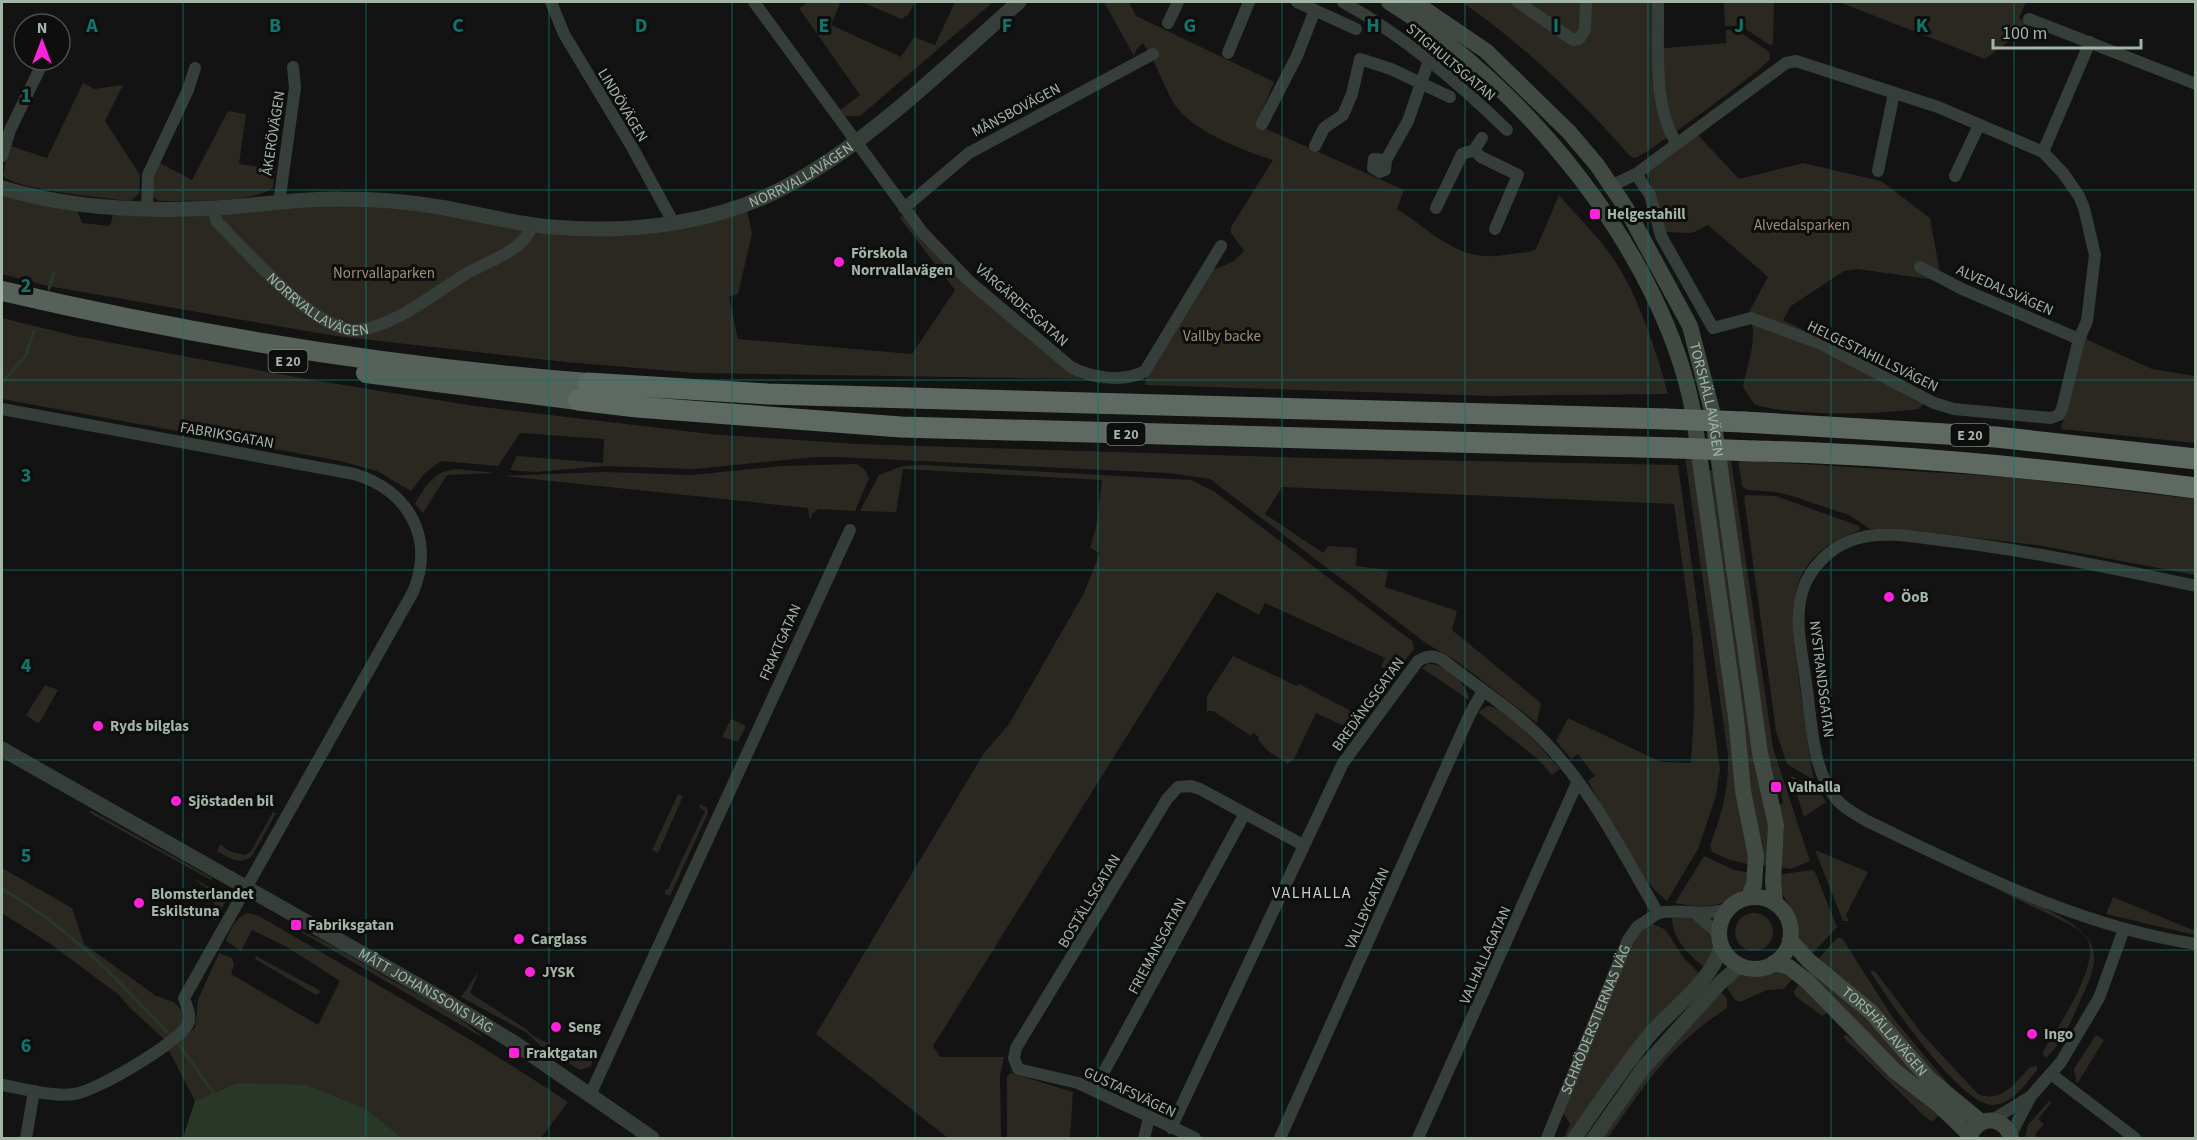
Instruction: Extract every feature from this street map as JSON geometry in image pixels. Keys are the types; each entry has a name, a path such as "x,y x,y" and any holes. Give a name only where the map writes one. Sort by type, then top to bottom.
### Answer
{"highway":[{"name":"E 20","path":"2,291 135,321 281,348 583,391 649,408 902,427 1754,451 1944,461 2092,474 2196,488"},
{"name":"E 20","path":"2,302 146,334 305,363 583,391 768,394 1744,422 1996,436 2196,459"}],"main road":[{"name":"TORSHÄLLAVÄGEN","path":"1389,2 1415,18 1476,67 1554,146 1594,199 1651,288 1688,386 1736,717 1743,791 1756,856 1754,885 1748,897"},
{"name":"TORSHÄLLAVÄGEN","path":"1414,2 1486,51 1569,132 1611,186 1668,282 1690,326 1712,411 1760,753 1776,825 1773,881 1775,903"},
{"path":"1594,199 1611,186"},
{"path":"1748,897 1763,898 1775,903 1788,920 1790,940 1784,953 1774,963 1754,969 1740,965 1729,957 1720,942 1720,925 1728,909 1735,902 1748,897"},
{"name":"TORSHÄLLAVÄGEN","path":"1790,940 1809,961 1870,1012 1929,1079 1987,1121 2004,1125 2010,1137"},
{"name":"TORSHÄLLAVÄGEN","path":"1774,963 1789,967 1807,981 1896,1072 1939,1105 1971,1137"},
{"path":"1971,1137 1987,1121"}],"street":[{"name":"LINDÖVÄGEN","path":"551,2 564,34 632,147 673,222"},
{"name":"VÅRGÄRDESGATAN","path":"754,2 854,142 923,233 969,280 1071,367 1091,376 1137,376 1145,372 1221,246"},
{"name":"NORRVALLAVÄGEN","path":"2,188 92,205 147,210 213,208 337,199 401,202 533,225 615,229 698,219 764,197 815,170 854,142 1019,2"},
{"path":"1168,23 1178,2"},
{"path":"1228,52 1249,2"},
{"path":"1297,2 1356,29"},
{"name":"STIGHULTSGATAN","path":"1343,2 1371,17 1442,69 1507,130"},
{"path":"1518,2 1573,40 1579,39 1586,30 1586,2"},
{"path":"1658,2 1660,84 1666,123 1677,144"},
{"path":"1262,124 1297,56 1315,10"},
{"path":"2029,19 2196,84"},
{"path":"2043,152 2090,42"},
{"name":"MÅNSBOVÄGEN","path":"904,208 969,153 1153,54"},
{"path":"1316,146 1324,128 1343,115 1352,94 1360,59 1391,69 1450,97"},
{"name":"HELGESTAHILLSVÄGEN","path":"1611,186 1636,174 1786,63 1796,61 1938,107 2043,152 2079,196 2092,238 2094,255 2087,321 2079,339 2059,415 2051,418 1954,410 1934,403 1832,349 1751,318 1713,328 1692,286 1661,236 1650,195 1636,174"},
{"path":"1386,160 1408,121 1427,66"},
{"name":"ÅKERÖVÄGEN","path":"279,203 295,88 293,67"},
{"path":"147,210 148,175 188,90 195,68"},
{"path":"2,156 10,130 38,72"},
{"path":"1878,171 1894,93"},
{"path":"1955,176 1979,125"},
{"path":"1437,208 1462,154 1474,150 1482,138"},
{"path":"1474,150 1481,157 1518,175 1496,229"},
{"name":"NORRVALLAVÄGEN","path":"213,208 217,222 300,303 327,324 351,330 370,327 394,317 471,270 516,249 525,242 533,225"},
{"name":"ALVEDALSVÄGEN","path":"1920,267 1962,289 2079,339"},
{"name":"FABRIKSGATAN","path":"2,409 354,474 386,487 406,507 414,520 420,544 421,567 413,592 184,998 189,1016 188,1024 180,1034 140,1063 84,1092 64,1094 2,1085"},
{"name":"FRAKTGATAN","path":"590,1095 849,530"},
{"name":"NYSTRANDSGATAN","path":"2196,586 2009,548 1896,535 1873,536 1847,542 1827,555 1811,574 1802,596 1798,621 1816,755 1826,782 1837,800 1867,821 2060,910 2124,929 2196,944"},
{"name":"BREDÄNGSGATAN","path":"1171,1128 1343,763 1418,661 1427,656 1438,657 1544,740 1578,783 1658,913"},
{"name":"VALLBYGATAN","path":"1280,1138 1470,714 1483,691"},
{"name":"MÅTT JOHANSSONS VÄG","path":"2,749 513,1042 652,1138"},
{"name":"VALHALLAGATAN","path":"1418,1138 1578,783"},
{"name":"BOSTÄLLSGATAN","path":"1016,1067 1016,1048 1172,792 1178,787 1191,786 1213,796 1244,815 1304,845"},
{"name":"FRIEMANSGATAN","path":"1094,1090 1244,815"},
{"path":"1658,913 1681,910 1696,914 1713,914 1728,909"},
{"name":"SCHRÖDERSTIERNAS VÄG","path":"1546,1138 1628,940 1637,927 1658,913"},
{"path":"1575,1138 1649,1036 1718,958 1720,942 1713,929 1696,914"},
{"path":"2010,1137 2031,1096 2051,1074 2078,1036 2099,998 2124,929"},
{"path":"1594,1138 1644,1067 1720,983 1740,965"},
{"name":"GUSTAFSVÄGEN","path":"1016,1067 1023,1071 1066,1079 1094,1090 1195,1138"},
{"path":"2051,1074 2135,1138"},
{"path":"26,1138 34,1091"},
{"path":"1987,1121 2031,1096"},
{"path":"1144,1138 1149,1118"}],"green space":[{"path":"809,2 837,2 840,4 831,25 901,57 914,37 935,45 955,2 993,2 860,116 845,116 840,110 860,95 799,8"},
{"path":"862,2 915,2 908,15 901,19"},
{"name":"Vallby backe","path":"1104,2 1129,2 1136,16 1274,82 1260,116 1262,127 1404,190 1397,209 1459,250 1489,256 1530,252 1536,249 1559,195 1620,268 1645,321 1668,394 1490,396 1145,385 1146,377 1211,271 1234,261 1244,251 1231,233 1231,227 1273,160 1218,138 1191,122 1173,102 1143,43 1134,56"},
{"path":"1462,2 1652,2 1654,49 1726,43 1726,30 1737,30 1769,52 1770,59 1704,111 1635,158 1630,156 1591,114 1529,55"},
{"path":"1724,2 1774,2 1773,44 1770,45 1741,26 1725,26"},
{"path":"1839,2 2026,2 2019,18 2032,24 1985,59"},
{"path":"83,83 95,89 123,85 105,121 140,175 139,194 130,201 43,189 11,181 3,176 8,145 47,158"},
{"path":"228,111 246,114 239,164 275,169 273,187 252,196 236,199 159,201 151,195 156,161 192,180"},
{"name":"Alvedalsparken","path":"1697,134 1739,179 1803,163 1881,181 1930,218 1940,273 1928,279 1858,269 1844,271 1791,306 1783,320 1862,359 1926,400 1919,409 1814,413 1755,405 1743,387 1753,340 1749,312 1768,277 1708,225 1692,233 1663,232 1659,209 1646,171"},
{"name":"Norrvallaparken","path":"2,193 77,210 82,223 110,226 113,215 282,206 398,206 569,234 747,210 752,234 738,294 729,297 738,339 912,354 955,290 899,217 903,216 1065,369 1081,379 696,373 565,362 335,336 48,286 2,274"},
{"path":"2,318 75,336 312,380 475,406 710,434 857,444 1313,458 1678,465 1720,769 1716,796 1698,849 1667,901 1643,876 1623,845 1588,781 1595,776 1578,754 1571,759 1556,741 1568,718 1661,762 1691,763 1694,712 1693,639 1674,504 1282,487 1265,514 1323,553 1329,546 1357,548 1356,566 1388,570 1385,587 1457,611 1452,630 1541,703 1537,723 1458,662 1427,644 1210,479 1168,473 838,457 815,457 695,469 603,466 535,472 510,470 517,456 603,463 604,439 520,433 498,466 441,461 425,473 411,491 377,471 340,461 2,399"},
{"path":"2085,335 2088,340 2152,369 2195,376 2195,443 2061,429"},
{"path":"1685,457 1692,458 1752,865 1730,860 1712,852 1710,845 1724,801 1728,755"},
{"path":"1726,459 1731,459 1773,748 1810,861 1791,869 1778,867 1784,832 1779,805 1783,803 1781,792 1783,791 1780,780 1773,781 1766,751"},
{"path":"1738,460 2008,477 2195,499 2195,575 2037,545 1908,530 1870,529 1849,515 1795,497 1777,492 1747,490 1742,486"},
{"path":"857,464 865,470 869,478 855,511 818,509 812,514 810,520 808,508 504,476 603,472 692,475 781,466"},
{"path":"923,465 1191,480 1215,492 1412,641 1414,649 1396,672 1381,667 1385,658 1265,603 1259,615 1217,592 933,1046 940,1057 1004,1057 1000,1075 1001,1138 948,1138 816,1034 984,753 1009,724 1084,593 1100,553 1090,548 1096,528 1102,480 903,469 896,512 860,511 879,475 903,466"},
{"path":"456,469 496,473 447,475 423,513 415,504 427,485 436,476"},
{"path":"1712,470 1759,784 1771,836 1771,866 1760,865 1709,471"},
{"path":"1747,495 1776,496 1859,526 1860,530 1833,542 1815,557 1802,574 1796,593 1793,614 1796,661 1814,778 1812,779 1787,764 1776,731 1744,497"},
{"path":"1233,656 1297,686 1299,684 1357,714 1368,690 1382,697 1355,731 1316,713 1294,759 1288,764 1268,751 1258,740 1259,737 1253,733 1251,736 1213,711 1207,711 1207,696"},
{"path":"1428,664 1441,667 1460,681 1469,700 1422,668"},
{"path":"45,685 58,690 40,722 37,723 26,715"},
{"path":"1487,706 1495,708 1515,722 1560,769 1552,775 1539,760 1478,712"},
{"path":"731,719 746,726 738,742 722,737"},
{"path":"1791,776 1817,787 1826,802 1804,817"},
{"path":"678,794 683,796 658,853 652,850"},
{"path":"700,804 707,808 708,813 670,896 665,894 665,890 668,889 705,811 699,807"},
{"path":"92,811 212,878 211,880 88,812"},
{"path":"273,812 276,813 252,856 238,861 217,851 220,844 229,851 245,855 251,851"},
{"path":"1815,850 1868,872 1846,915 1849,921 1843,921"},
{"path":"1704,856 1734,870 1752,873 1746,885 1730,900 1720,904 1699,906 1675,903"},
{"path":"2,868 72,908 84,944 156,996 174,1002 184,1013 185,1022 164,1039 119,995 52,945 2,913"},
{"path":"1812,870 1815,872 1837,927 1809,957 1801,942 1792,910 1780,889 1777,875"},
{"path":"191,877 224,895 226,900 216,921 213,919 215,907 212,892"},
{"path":"1992,887 2053,912 2068,921 2085,936 2069,924"},
{"path":"2113,897 2195,931 2195,935 2106,914"},
{"path":"1673,912 1693,920 1708,933 1714,947 1706,968 1681,944 1672,921"},
{"path":"247,913 259,916 415,1007 568,1102 541,1138 402,1138 368,1110 237,1083 195,1101 168,1049 195,1028 198,1000 219,953 232,958 234,965 231,974 318,1025 340,981 285,946 252,930 241,951 226,941 236,921"},
{"path":"1754,913 1761,914 1767,919 1772,925 1772,939 1767,945 1761,950 1754,951 1747,950 1741,945 1736,939 1735,932 1736,925 1741,919 1747,914"},
{"path":"1649,922 1666,930 1683,957 1701,975 1570,1138 1564,1138 1570,1124 1563,1113 1633,940"},
{"path":"296,929 331,945 438,1005 485,1039"},
{"path":"2086,937 2094,955 2090,978 2066,1030 2046,1058 2042,1053 2074,999 2087,968 2090,954"},
{"path":"1837,938 1842,938 1893,1018 1949,1085 1956,1098 1815,963"},
{"path":"256,956 319,990 320,993 316,995 255,959"},
{"path":"1811,969 1873,1026 1927,1091 1806,975"},
{"path":"479,971 470,993 526,1029 533,1036 576,1056 579,1051 593,1058 591,1066 580,1070 542,1047 527,1033 461,997"},
{"path":"1773,971 1794,977 1784,989 1767,990 1740,1002 1735,1000 1724,983 1741,974"},
{"path":"1870,971 1875,971 1923,1035 1978,1094 1994,1096 2001,1094 2030,1067 2037,1066 2037,1070 2018,1093 2006,1102 1992,1105 1978,1100 1962,1088 1925,1048"},
{"path":"1800,981 1827,1013 1822,1016 1795,996 1794,992"},
{"path":"1718,990 1727,998 1727,1008 1674,1051 1647,1083 1608,1138 1600,1138 1643,1077"},
{"path":"1847,1035 1942,1112 1932,1122 1924,1116 1843,1037"},
{"path":"2096,1035 2104,1040 2077,1084 2074,1069"},
{"path":"1011,1073 1073,1092 1070,1138 1007,1138 1007,1077"},
{"path":"2049,1101 2051,1103 2038,1119 2044,1124 2036,1133 2035,1138 2025,1138 2028,1125"}],"shaded area":[{"path":"237,1083 306,1085 368,1110 402,1138 183,1138 195,1101"}],"waterway":[{"path":"49,289 54,272"},
{"path":"2,383 26,355 34,331"},
{"path":"2,889 70,936 110,973 167,1032"},
{"path":"180,1046 215,1095"}],"place":[{"name":"Helgestahill","path":"1595,214"},
{"name":"Förskola Norrvallavägen","path":"839,262"},
{"name":"ÖoB","path":"1889,597"},
{"name":"Ryds bilglas","path":"98,726"},
{"name":"Valhalla","path":"1776,787"},
{"name":"Sjöstaden bil","path":"176,801"},
{"name":"Blomsterlandet Eskilstuna","path":"139,903"},
{"name":"Fabriksgatan","path":"296,925"},
{"name":"Carglass","path":"519,939"},
{"name":"JYSK","path":"530,972"},
{"name":"Seng","path":"556,1027"},
{"name":"Ingo","path":"2032,1034"},
{"name":"Fraktgatan","path":"514,1053"}],"district":[{"name":"VALHALLA","path":"1312,892"}]}
